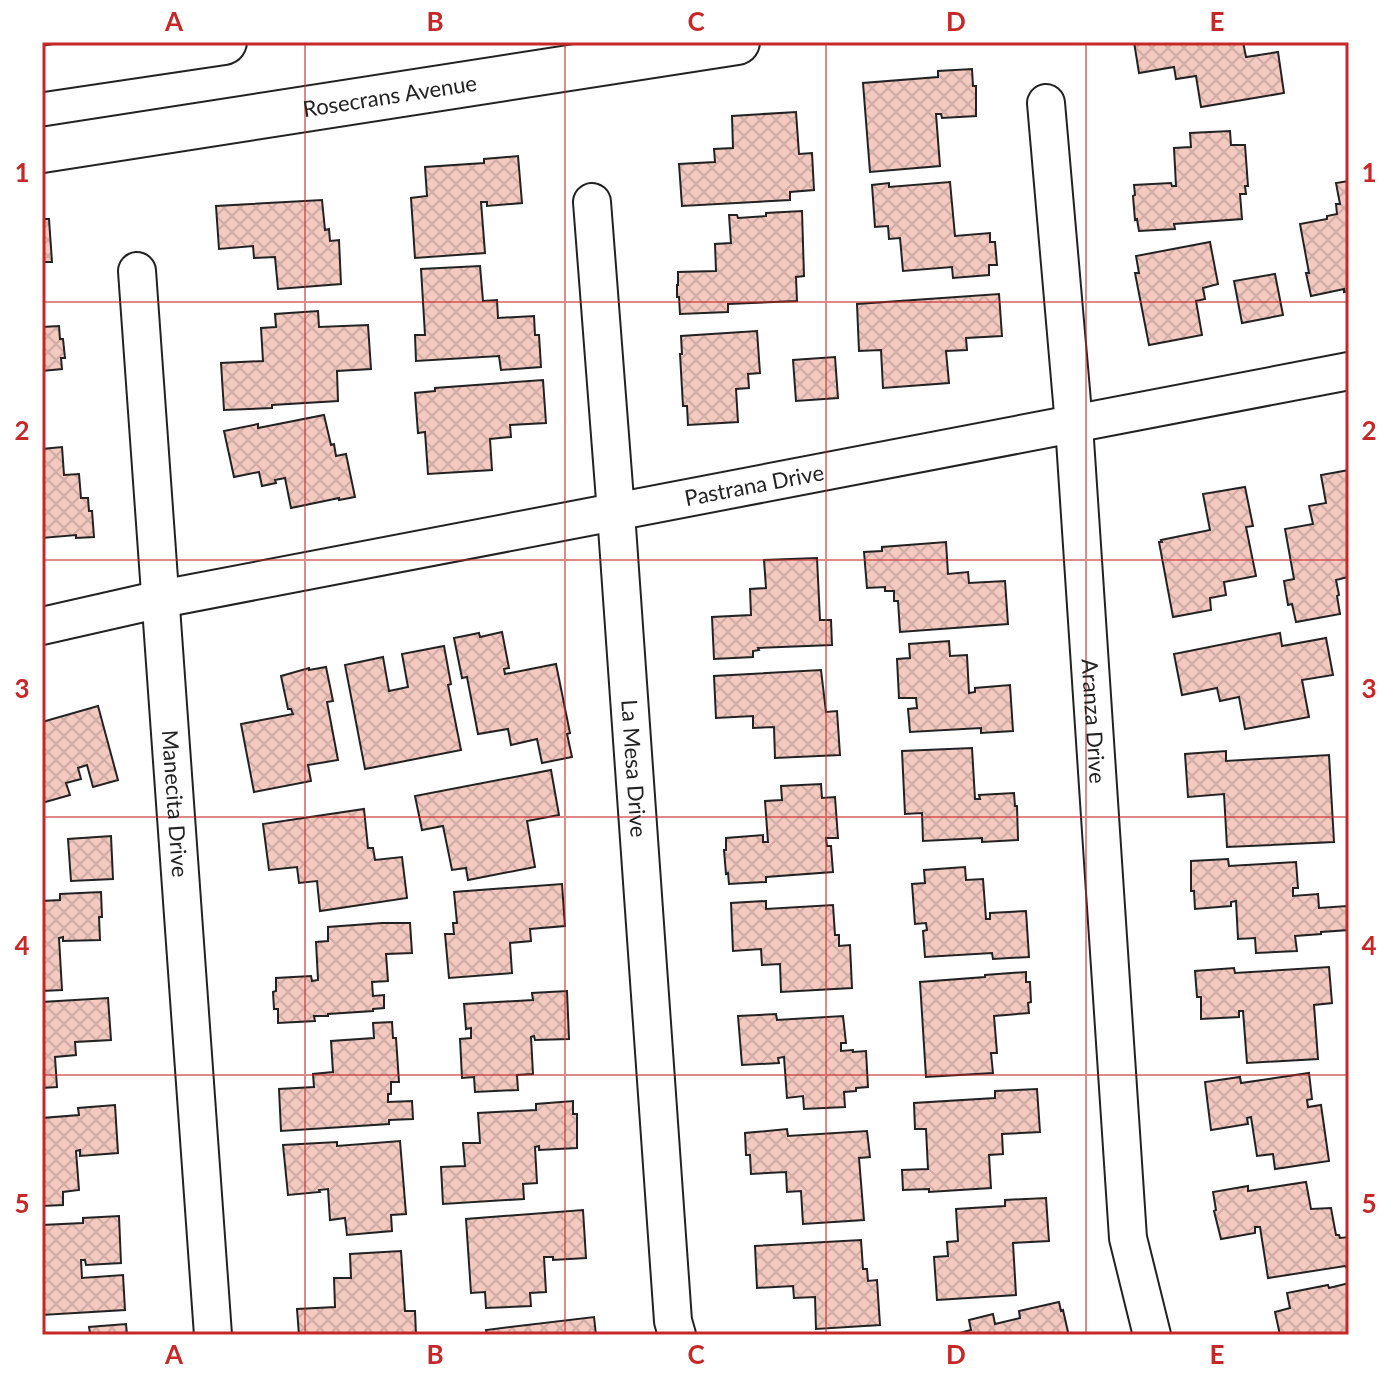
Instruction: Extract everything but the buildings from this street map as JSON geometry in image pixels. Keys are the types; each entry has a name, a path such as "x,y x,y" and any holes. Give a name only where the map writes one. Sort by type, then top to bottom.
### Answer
{"main road":[{"path":"42,69 224,42"},
{"name":"Rosecrans Avenue","path":"42,150 737,42"}],"street":[{"name":"Aranza Drive","path":"1046,103 1074,425 1128,1238 1152,1335"},
{"name":"La Mesa Drive","path":"592,202 673,1321 677,1335"},
{"name":"Manecita Drive","path":"137,271 213,1335"},
{"name":"Pastrana Drive","path":"42,626 161,599 1349,371"}]}
